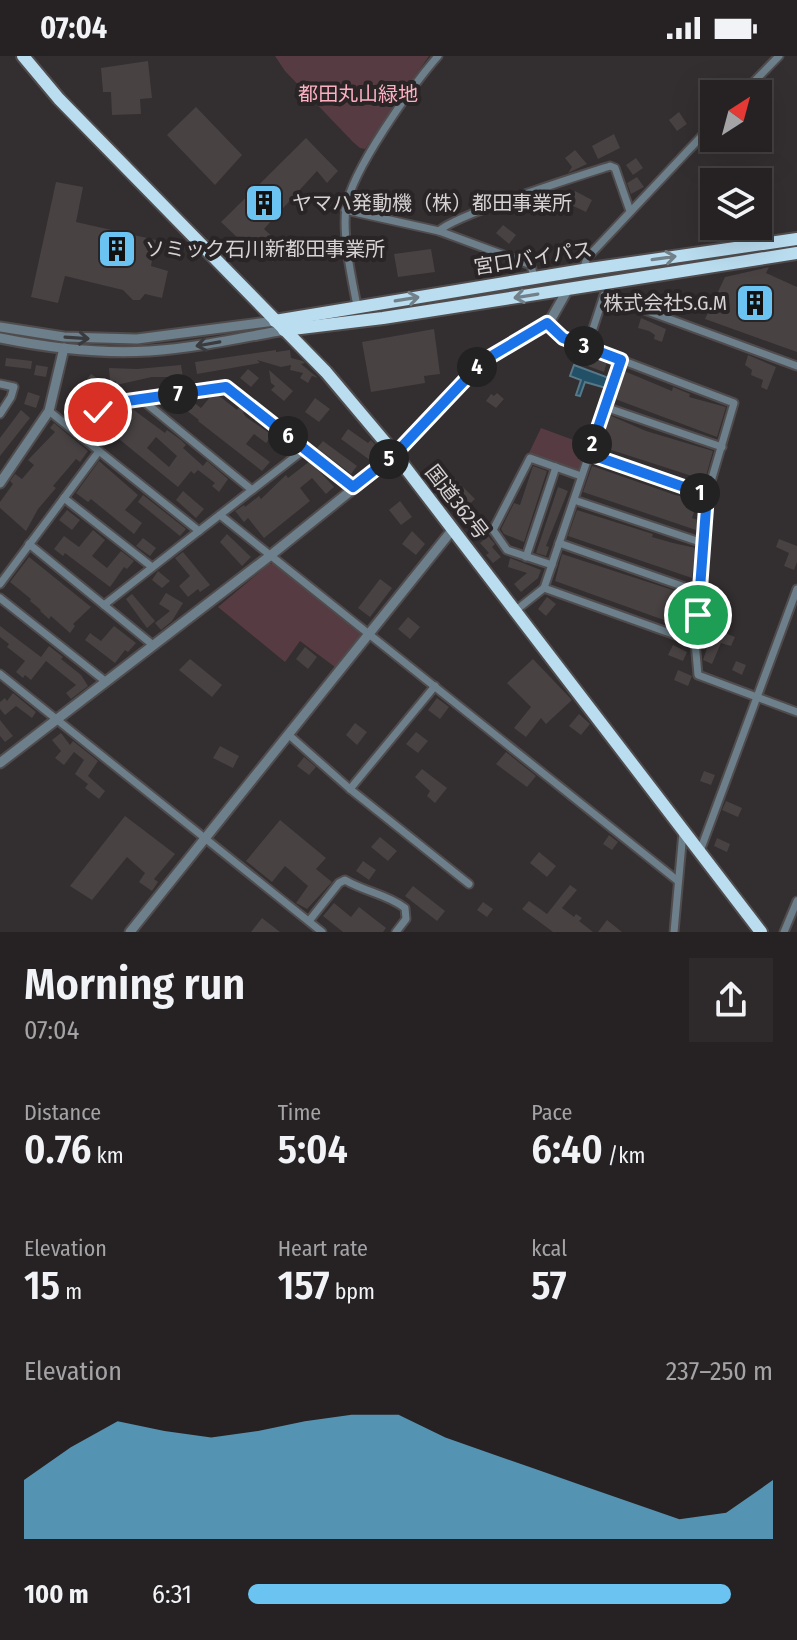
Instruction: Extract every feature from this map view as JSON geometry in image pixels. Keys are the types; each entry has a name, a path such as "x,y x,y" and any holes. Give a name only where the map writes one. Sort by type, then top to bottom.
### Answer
{"highway":[{"name":"国道362号","path":"23,56 59,99 326,372 395,454 761,932"},
{"name":"宮口バイパス","path":"280,326 357,306 797,239"},
{"name":"宮口バイパス","path":"280,326 568,289 797,253"}],"street":[{"path":"357,306 345,210 350,192 363,165 438,56"},
{"path":"756,80 779,56"},
{"path":"583,270 587,258 700,138"},
{"path":"439,231 469,215 610,166 615,168 630,211"},
{"path":"345,210 439,231 531,265 534,278"},
{"path":"0,763 271,555 395,454 483,361 547,323 557,312 568,289"},
{"path":"587,347 604,295 797,366"},
{"path":"547,323 563,338 734,403 707,495 695,642 698,675 797,712"},
{"path":"0,327 64,337 137,339 280,326"},
{"path":"0,338 64,348 149,351 199,346 280,326"},
{"path":"0,483 49,411 64,348"},
{"path":"515,611 544,588 621,360"},
{"path":"0,384 14,387 0,414"},
{"path":"79,434 102,409 112,404 226,387 353,487"},
{"path":"141,399 252,490"},
{"path":"605,407 722,447"},
{"path":"49,411 199,531"},
{"path":"104,605 305,449"},
{"path":"0,584 99,451"},
{"path":"589,454 707,495"},
{"path":"552,565 507,550 493,530 530,458 581,476"},
{"path":"526,557 556,467"},
{"path":"64,498 152,567"},
{"path":"574,500 703,543"},
{"path":"220,515 678,881"},
{"path":"130,932 453,529"},
{"path":"559,543 699,592"},
{"path":"29,544 153,645"},
{"path":"544,588 695,642"},
{"path":"700,853 797,589"},
{"path":"0,598 105,681"},
{"path":"0,674 4,683 57,719 322,932"},
{"path":"350,789 435,686"},
{"path":"289,735 350,789 469,884"},
{"path":"674,932 684,830"},
{"path":"309,921 339,883 345,880 367,892 390,897 407,910 406,919 396,932"},
{"path":"784,932 797,901"}],"green space":[{"name":"都田丸山緑地","path":"275,56 429,56 365,149 353,142 285,71"},
{"path":"541,428 587,445 578,471 529,453"},
{"path":"275,563 360,631 361,634 335,667 300,641 285,662 218,607 269,564"}],"water":[{"path":"574,365 609,378 606,388 585,382 580,396 576,395 581,380 570,376"}],"building":[{"path":"148,61 152,98 140,99 141,114 112,115 111,92 103,92 101,68"},
{"path":"196,107 242,155 215,185 167,135"},
{"path":"679,112 687,124 677,131 669,120"},
{"path":"614,134 620,148 598,159 592,146"},
{"name":"ヤマハ発動機（株）都田事業所","path":"306,138 338,171 327,183 317,171 264,229 276,240 271,248 279,256 273,262 265,255 261,260 221,222"},
{"path":"575,150 587,164 568,173 572,167 565,158"},
{"path":"636,158 643,168 633,175 626,165"},
{"path":"637,177 644,187 631,194 627,183"},
{"name":"ソミック石川新都田事業所","path":"56,182 83,187 76,222 156,240 151,266 168,271 162,298 145,294 140,300 133,300 123,290 65,276 58,303 31,297"},
{"path":"575,191 592,200 586,212 569,204"},
{"path":"503,225 516,235 509,244 496,233"},
{"path":"431,249 435,272 398,277 394,254"},
{"name":"株式会社S.G.M","path":"769,267 766,273 797,287 797,352 705,319 725,277"},
{"path":"641,318 666,329 662,342 654,339 655,335 649,331 638,328"},
{"path":"434,329 440,374 424,376 425,383 371,392 362,342"},
{"path":"290,350 291,358 303,361 305,363 301,364 318,378 312,376 308,383 300,378 303,373 290,370 291,365 281,367 257,360 260,363 197,374 195,362"},
{"path":"748,355 776,367 767,390 761,387 763,380 751,375 752,370 745,365"},
{"path":"591,357 607,362 604,372 588,366"},
{"path":"6,358 32,361 31,369 5,366"},
{"path":"36,365 48,367 46,377 34,375"},
{"path":"181,365 183,377 152,377 116,385 116,381 110,382 109,368"},
{"path":"248,369 259,378 251,387 240,378"},
{"path":"269,370 293,391 284,401 271,390 275,386 271,383"},
{"path":"624,371 672,391 673,387 690,394 689,397 726,407 717,437 615,399"},
{"path":"91,374 103,382 78,416 66,407"},
{"path":"28,392 40,396 36,408 24,404"},
{"path":"497,393 504,399 496,408 486,401 491,394 494,396"},
{"path":"218,395 237,410 240,406 246,417 272,435 266,443 254,434 246,444 270,462 262,471 186,410 193,402 201,408 211,396"},
{"path":"315,398 330,409 319,422 305,412"},
{"path":"175,401 182,407 176,414 163,403"},
{"path":"131,408 165,433 167,430 181,440 186,445 183,448 203,466 207,461 228,479 219,492 212,486 215,483 198,470 194,474 191,471 178,487 98,422 105,415 117,426","holes":["156,437 177,456 169,467 147,448"]},
{"path":"21,410 30,418 0,456 0,438"},
{"path":"609,415 646,431 713,451 704,483 694,480 695,477 599,446"},
{"path":"54,423 88,451 80,462 76,459 53,486 56,488 38,509 26,531 0,508 0,502 13,484 10,481 15,474 22,479 34,465 28,460 55,432 50,428"},
{"path":"348,429 368,443 371,440 378,448 372,454 377,460 374,463 341,439"},
{"path":"323,441 357,466 351,474 317,448"},
{"path":"99,461 138,495 125,510 142,523 134,534 91,499 88,502 76,493"},
{"path":"310,461 334,487 326,494 312,478 300,488 310,501 264,538 248,518 244,522 235,511 259,496 261,499 286,475 288,478"},
{"path":"533,466 547,471 524,542 504,534 501,529 514,503 520,505"},
{"path":"592,466 698,500 692,518 698,520 696,530 583,492"},
{"path":"453,477 475,499 459,514 453,507 456,504 443,487"},
{"path":"558,487 568,491 546,546 549,547 546,556 536,553"},
{"path":"183,491 204,509 196,518 176,500"},
{"path":"143,495 186,529 180,536 138,502"},
{"path":"400,501 412,517 401,525 389,510"},
{"path":"67,510 80,520 72,530 59,520"},
{"path":"577,510 653,534 652,537 696,548 692,578 568,536"},
{"path":"93,530 105,540 92,556 107,568 121,551 134,561 127,569 124,567 110,587 65,553 63,556 54,549 64,536 79,547"},
{"path":"412,531 425,544 416,555 402,544"},
{"path":"227,534 251,557 242,566 220,542"},
{"path":"488,536 501,557 493,563 480,543"},
{"path":"143,538 156,548 150,556 136,546"},
{"path":"779,539 797,546 794,570 784,566 789,553 776,547"},
{"path":"183,552 210,585 188,597 179,586 190,576 175,558"},
{"path":"562,554 691,596 684,616 690,618 689,629 555,581"},
{"path":"29,557 91,607 73,624 75,626 70,633 51,616 49,619 10,582"},
{"path":"510,558 541,570 538,578 521,592 514,584 527,573 508,567"},
{"path":"158,571 170,581 162,588 152,580"},
{"path":"380,579 392,588 370,617 358,608"},
{"path":"166,593 183,603 172,621 161,630 155,623 170,611 159,604"},
{"path":"132,594 155,621 147,628 126,599"},
{"path":"547,597 556,604 546,616 538,609"},
{"path":"408,617 420,627 410,639 398,629"},
{"path":"0,626 41,657 49,646 81,675 88,686 71,699 66,693 76,685 46,661 31,680 25,675 23,678 16,672 25,661 7,647 9,644 0,637"},
{"path":"114,626 136,643 128,652 125,650 115,663 85,640 90,633 101,641"},
{"path":"709,627 735,637 731,646 721,643 712,664 703,660 710,639 705,637"},
{"path":"673,645 687,652 683,661 668,655"},
{"path":"305,647 317,657 308,669 296,659"},
{"path":"190,659 222,685 212,697 179,670"},
{"path":"533,659 572,700 546,724 541,718 526,737 514,728 531,707 507,683"},
{"path":"736,661 746,665 742,675 732,670"},
{"path":"678,670 692,676 688,686 674,680"},
{"path":"13,693 36,712 32,718 16,706 5,715 0,709 0,702 5,698 7,701"},
{"path":"437,698 449,707 440,719 428,710"},
{"path":"579,714 590,724 581,735 569,726"},
{"path":"0,720 13,736 5,742 0,736"},
{"path":"355,723 367,732 357,745 346,735"},
{"path":"416,732 428,741 418,753 406,744"},
{"path":"61,733 70,745 73,741 98,761 88,776 105,791 99,799 85,788 88,784 75,774 84,760 74,752 64,765 55,758 61,751 52,740"},
{"path":"220,746 239,756 233,768 213,758"},
{"path":"506,752 536,776 527,787 496,764"},
{"path":"304,757 316,767 309,775 297,766"},
{"path":"422,769 447,788 435,803 427,796 430,791 415,777"},
{"path":"704,771 715,775 711,785 700,781"},
{"path":"726,801 742,808 738,817 722,810"},
{"path":"125,816 175,854 154,879 158,882 152,891 139,882 145,873 127,857 92,900 70,886"},
{"path":"280,820 326,858 316,869 332,882 307,909 296,903 308,886 285,866 272,882 246,861"},
{"path":"609,835 618,842 612,850 603,844"},
{"path":"380,837 397,851 388,861 371,847"},
{"path":"717,838 730,844 727,852 714,846"},
{"path":"539,852 556,866 547,877 530,863"},
{"path":"363,861 376,870 369,880 356,871"},
{"path":"570,885 577,890 562,908 574,917 576,914 582,918 579,921 593,932 553,932 522,909 529,901 547,914"},
{"path":"413,886 445,911 437,921 405,896"},
{"path":"483,902 493,909 487,917 477,910"},
{"path":"334,903 351,917 359,907 386,928 383,932 343,932 323,916"},
{"path":"262,918 280,932 251,932"},
{"path":"607,920 622,932 598,932"}],"place":[{"name":"ヤマハ発動機（株）都田事業所","path":"264,203"},
{"name":"ソミック石川新都田事業所","path":"117,249"},
{"name":"株式会社S.G.M","path":"755,303"}],"route":[{"path":"98,412 120,402 226,387 353,487 395,454 483,361 547,323 563,338 621,360 589,454 707,495 698,615"}]}
